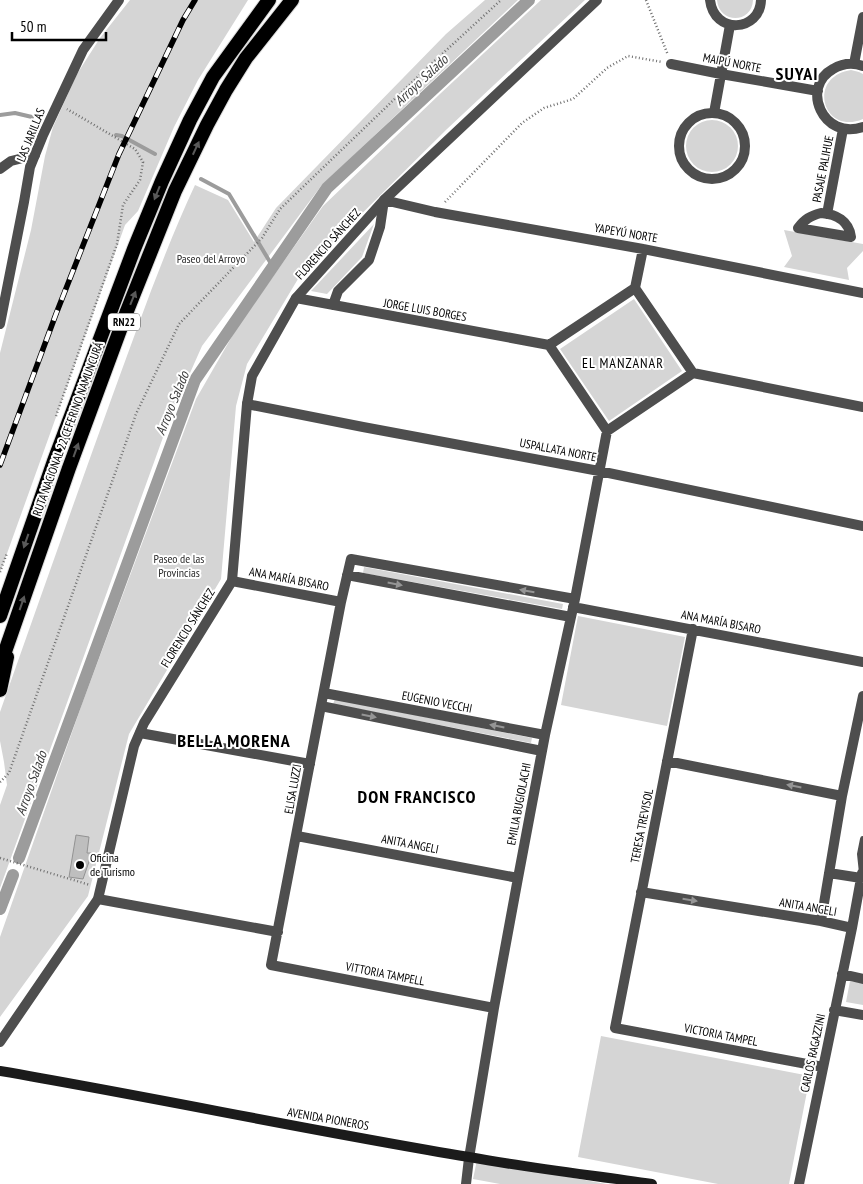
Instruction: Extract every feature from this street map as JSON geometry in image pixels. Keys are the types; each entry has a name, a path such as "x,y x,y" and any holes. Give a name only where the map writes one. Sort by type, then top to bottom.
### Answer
{"highway":[{"path":"213,77 258,0"},
{"name":"RUTA NACIONAL 22 CEFERINO NAMUNCURÁ","path":"0,616 54,462 134,249 162,181 190,120 213,77 269,0"},
{"name":"RUTA NACIONAL 22 CEFERINO NAMUNCURÁ","path":"0,666 69,468 127,311 175,192 207,124 226,90 246,58 292,0"},
{"path":"0,690 12,632"}],"main road":[{"name":"AVENIDA PIONEROS","path":"0,1071 469,1158 652,1184"}],"street":[{"name":"LAS JARILLAS","path":"0,324 30,168 57,103 83,50 119,0"},
{"name":"FLORENCIO SÁNCHEZ","path":"0,1042 100,894 134,746 144,723 232,581 247,404 252,376 296,298 384,200 597,0"},
{"path":"710,0 716,17 730,25 747,23 754,18 758,11 760,0"},
{"path":"863,17 858,65 840,65 830,70 822,78 817,100 820,110 826,119 835,126 843,129 863,127"},
{"path":"714,113 730,25"},
{"name":"MAIPÚ NORTE","path":"671,64 818,91"},
{"path":"714,113 730,118 737,124 745,142 745,152 736,169 728,175 706,178 696,175 682,159 679,148 680,137 684,127 692,119 701,114 714,113"},
{"name":"PASAJE PALIHUE","path":"827,214 843,129"},
{"path":"0,169 11,161 35,156"},
{"name":"FLORENCIO SÁNCHEZ","path":"333,305 338,291 369,260 380,228 384,200"},
{"name":"YAPEYÚ NORTE","path":"384,200 435,212 643,249 863,293"},
{"path":"643,249 635,288 549,346 607,431 693,373"},
{"path":"635,288 693,373 863,407"},
{"name":"JORGE LUIS BORGES","path":"296,298 549,346"},
{"name":"USPALLATA NORTE","path":"247,404 599,471 863,526"},
{"name":"EMILIA BUGIOLACHI","path":"467,1184 469,1158 494,1008 518,878 607,431"},
{"name":"ANA MARÍA BISARO","path":"351,559 863,662"},
{"name":"ELISA LUZZI","path":"271,965 351,559"},
{"name":"ANA MARÍA BISARO","path":"347,575 571,617"},
{"name":"ANA MARÍA BISARO","path":"232,581 341,602"},
{"name":"TERESA TREVISOL","path":"615,1028 693,629"},
{"name":"EUGENIO VECCHI","path":"324,693 545,735"},
{"path":"821,922 842,796 863,696"},
{"path":"321,706 542,751"},
{"path":"140,733 310,764"},
{"path":"667,760 842,796"},
{"name":"ANITA ANGELI","path":"297,836 518,878"},
{"path":"829,873 861,875"},
{"name":"CARLOS RAGAZZINI","path":"799,1184 834,1010 856,922 861,875"},
{"name":"ANITA ANGELI","path":"642,892 821,922 856,922"},
{"path":"100,894 278,932"},
{"name":"VITTORIA TAMPELL","path":"271,965 494,1008"},
{"path":"842,974 863,979"},
{"path":"834,1010 863,1015"},
{"name":"VICTORIA TAMPEL","path":"615,1028 823,1067"}],"lane":[{"path":"861,875 860,854 863,839"}],"path":[{"path":"0,782 9,773 136,414 179,324 262,238 280,209 429,66 501,0"},
{"path":"435,212 522,123 544,108 573,99 606,68 628,56 671,64 646,0"},
{"path":"54,422 117,244 123,205 140,180 142,162 135,149 57,103"},
{"path":"0,572 7,553"},
{"path":"0,858 100,894"}],"green space":[{"path":"130,0 248,0 198,80 174,127 138,211 125,225 0,573 0,353 31,230 45,156 53,127 77,74 100,38"},
{"name":"Paseo del Arroyo","path":"485,0 518,0 321,186 202,346 170,418 0,888 0,805 7,785 0,741 0,712 141,317 172,237 195,185 228,200 254,242 276,208 446,34"},
{"name":"Paseo de las Provincias","path":"541,0 585,0 447,129 301,274 247,364 236,406 221,579 129,734 88,896 0,1017 0,937 82,704 196,399 238,326 323,206"},
{"path":"717,0 753,0 751,8 747,13 742,17 735,18 723,13 719,8"},
{"path":"851,70 863,74 863,119 849,122 838,120 830,113 825,104 824,93 828,83 837,75"},
{"path":"707,120 717,120 731,127 738,141 738,151 731,165 717,172 707,172 697,168 690,161 686,151 686,141 690,131 697,124"},
{"path":"374,224 362,257 327,294 311,291"},
{"path":"784,230 863,244 863,251 847,268 849,280 784,267 792,256"},
{"path":"634,299 682,371 609,421 560,349"},
{"path":"364,567 563,604 562,609 363,573"},
{"path":"578,616 685,637 667,726 561,705"},
{"path":"335,699 532,738 531,743 333,704"},
{"path":"850,981 863,983 863,1005 846,1002"},
{"path":"601,1036 810,1076 789,1184 718,1184 578,1157"},
{"path":"477,1160 606,1184 500,1184 473,1179"}],"building":[{"name":"Oficina de Turismo","path":"76,835 89,837 87,853 92,853 83,879 69,877"}],"waterway":[{"name":"Arroyo Salado","path":"19,858 195,380 327,188 529,0"},
{"path":"0,115 15,113 32,117"},
{"path":"116,135 122,136 155,154"},
{"path":"201,179 229,194 273,267"},
{"name":"Arroyo Salado","path":"0,909 13,875"}],"railway":[{"path":"0,465 56,314 119,154 183,20 195,0"}],"place":[{"name":"Oficina de Turismo","path":"80,865"}],"district":[{"name":"SUYAI","path":"797,74"},
{"name":"EL MANZANAR","path":"623,363"},
{"name":"BELLA MORENA","path":"234,741"},
{"name":"DON FRANCISCO","path":"417,797"}]}
